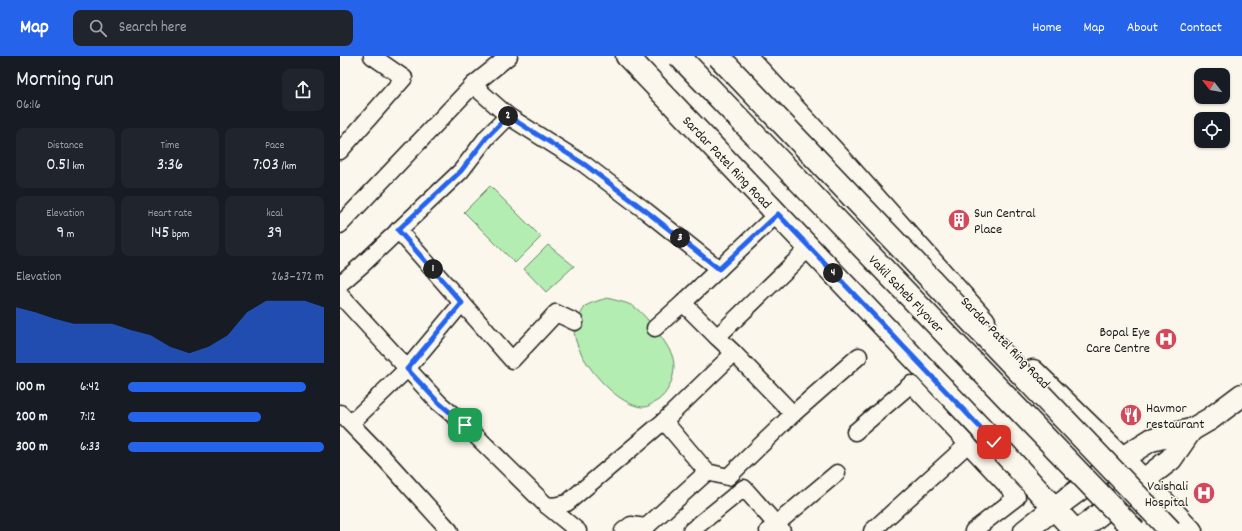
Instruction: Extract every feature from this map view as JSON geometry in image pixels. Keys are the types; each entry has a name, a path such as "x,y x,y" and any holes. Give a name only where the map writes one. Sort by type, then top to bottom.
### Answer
{"main road":[{"name":"Sardar Patel Ring Road","path":"627,56 994,442 1074,531"},
{"name":"Vakil Saheb Flyover","path":"679,56 1135,531"},
{"name":"Vakil Saheb Flyover","path":"718,56 1171,531"},
{"name":"Sardar Patel Ring Road","path":"745,56 839,158 1007,346 1122,458 1191,531"},
{"path":"1025,531 1053,508 1122,458 1151,440 1191,430 1210,419 1242,395"},
{"path":"1078,531 1171,459 1191,430"}],"street":[{"path":"342,145 404,78 372,56"},
{"path":"340,225 473,86 509,56"},
{"path":"473,86 508,116 584,164 719,269"},
{"path":"340,284 461,171 487,137 508,116"},
{"path":"655,328 778,214"},
{"path":"398,230 512,360 556,313 575,322"},
{"path":"717,337 810,248"},
{"path":"340,295 439,403 465,425 546,505 578,531"},
{"path":"450,531 345,418 407,369 462,303"},
{"path":"683,303 793,414"},
{"path":"546,505 553,506 567,503 664,421 734,353"},
{"path":"664,421 707,472 728,477 793,414 859,356"},
{"path":"855,432 911,384 1017,496 973,531"},
{"path":"872,531 968,444"},
{"path":"630,529 646,527 707,472"},
{"path":"691,531 744,488 775,529 837,474"}],"green space":[{"path":"490,186 541,237 515,263 464,212"},
{"path":"548,245 574,266 546,292 524,269"},
{"path":"607,298 626,303 636,308 655,329 671,353 674,367 668,388 659,399 647,407 634,405 621,398 608,388 596,375 578,347 574,333 576,320 587,305"}],"place":[{"name":"Sun Central Place","path":"959,220"},
{"name":"Bopal Eye Care Centre","path":"1166,339"},
{"name":"Havmor restaurant","path":"1131,415"},
{"name":"Vaishali Hospital","path":"1204,493"}],"route":[{"path":"465,425 439,403 407,369 462,303 398,230 461,171 487,137 508,116 584,164 719,269 778,214 994,442"}]}
